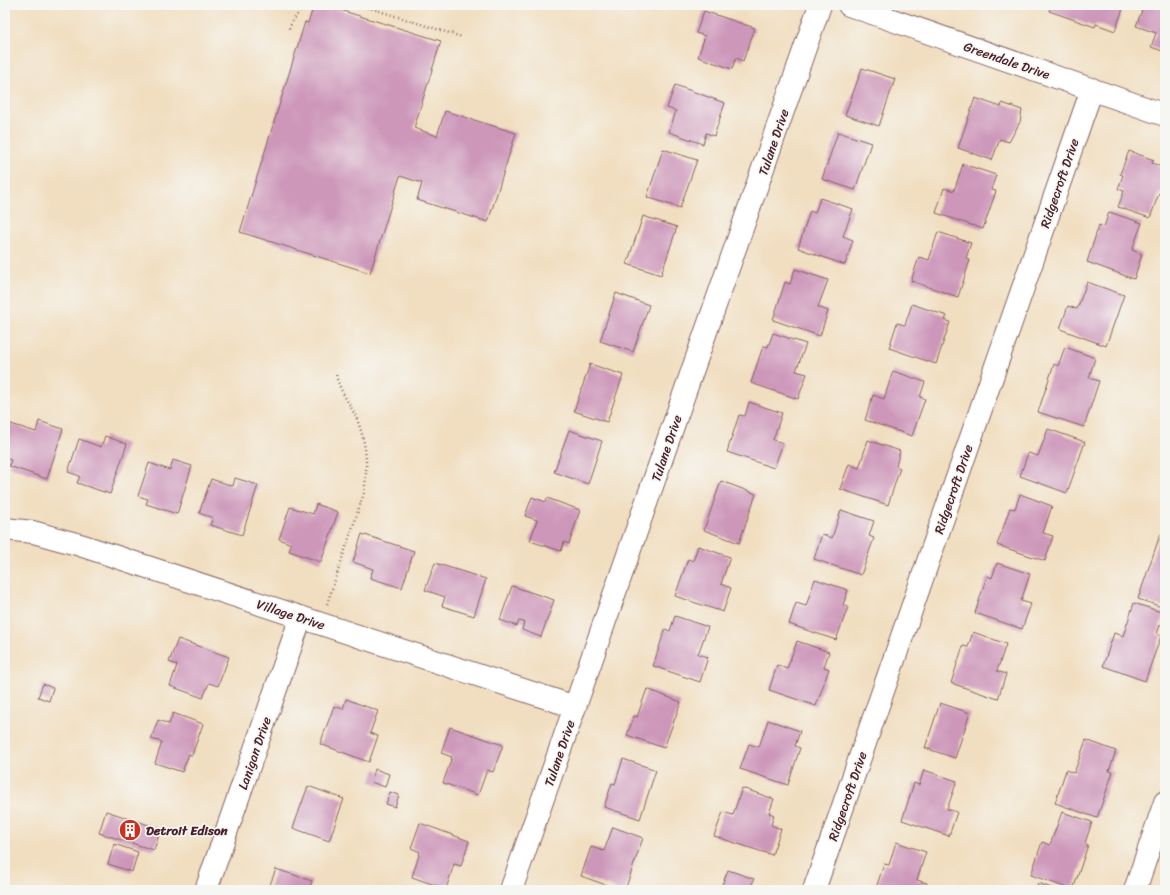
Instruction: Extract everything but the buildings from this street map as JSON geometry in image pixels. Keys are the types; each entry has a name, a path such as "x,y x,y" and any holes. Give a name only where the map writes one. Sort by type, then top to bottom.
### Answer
{"street":[{"name":"Tulane Drive","path":"511,890 820,5"},
{"name":"Greendale Drive","path":"849,5 1165,115"},
{"name":"Ridgecroft Drive","path":"814,890 1092,89"},
{"name":"Village Drive","path":"5,529 33,532 80,544 575,707"},
{"name":"Lanigan Drive","path":"206,890 301,617"},
{"path":"1135,890 1165,802"}],"path":[{"path":"289,29 292,20 308,5"},
{"path":"360,5 462,37"},
{"path":"326,606 364,493 367,474 365,451 360,430 356,418 337,379 336,372"}],"place":[{"name":"Detroit Edison","path":"130,830"}]}
